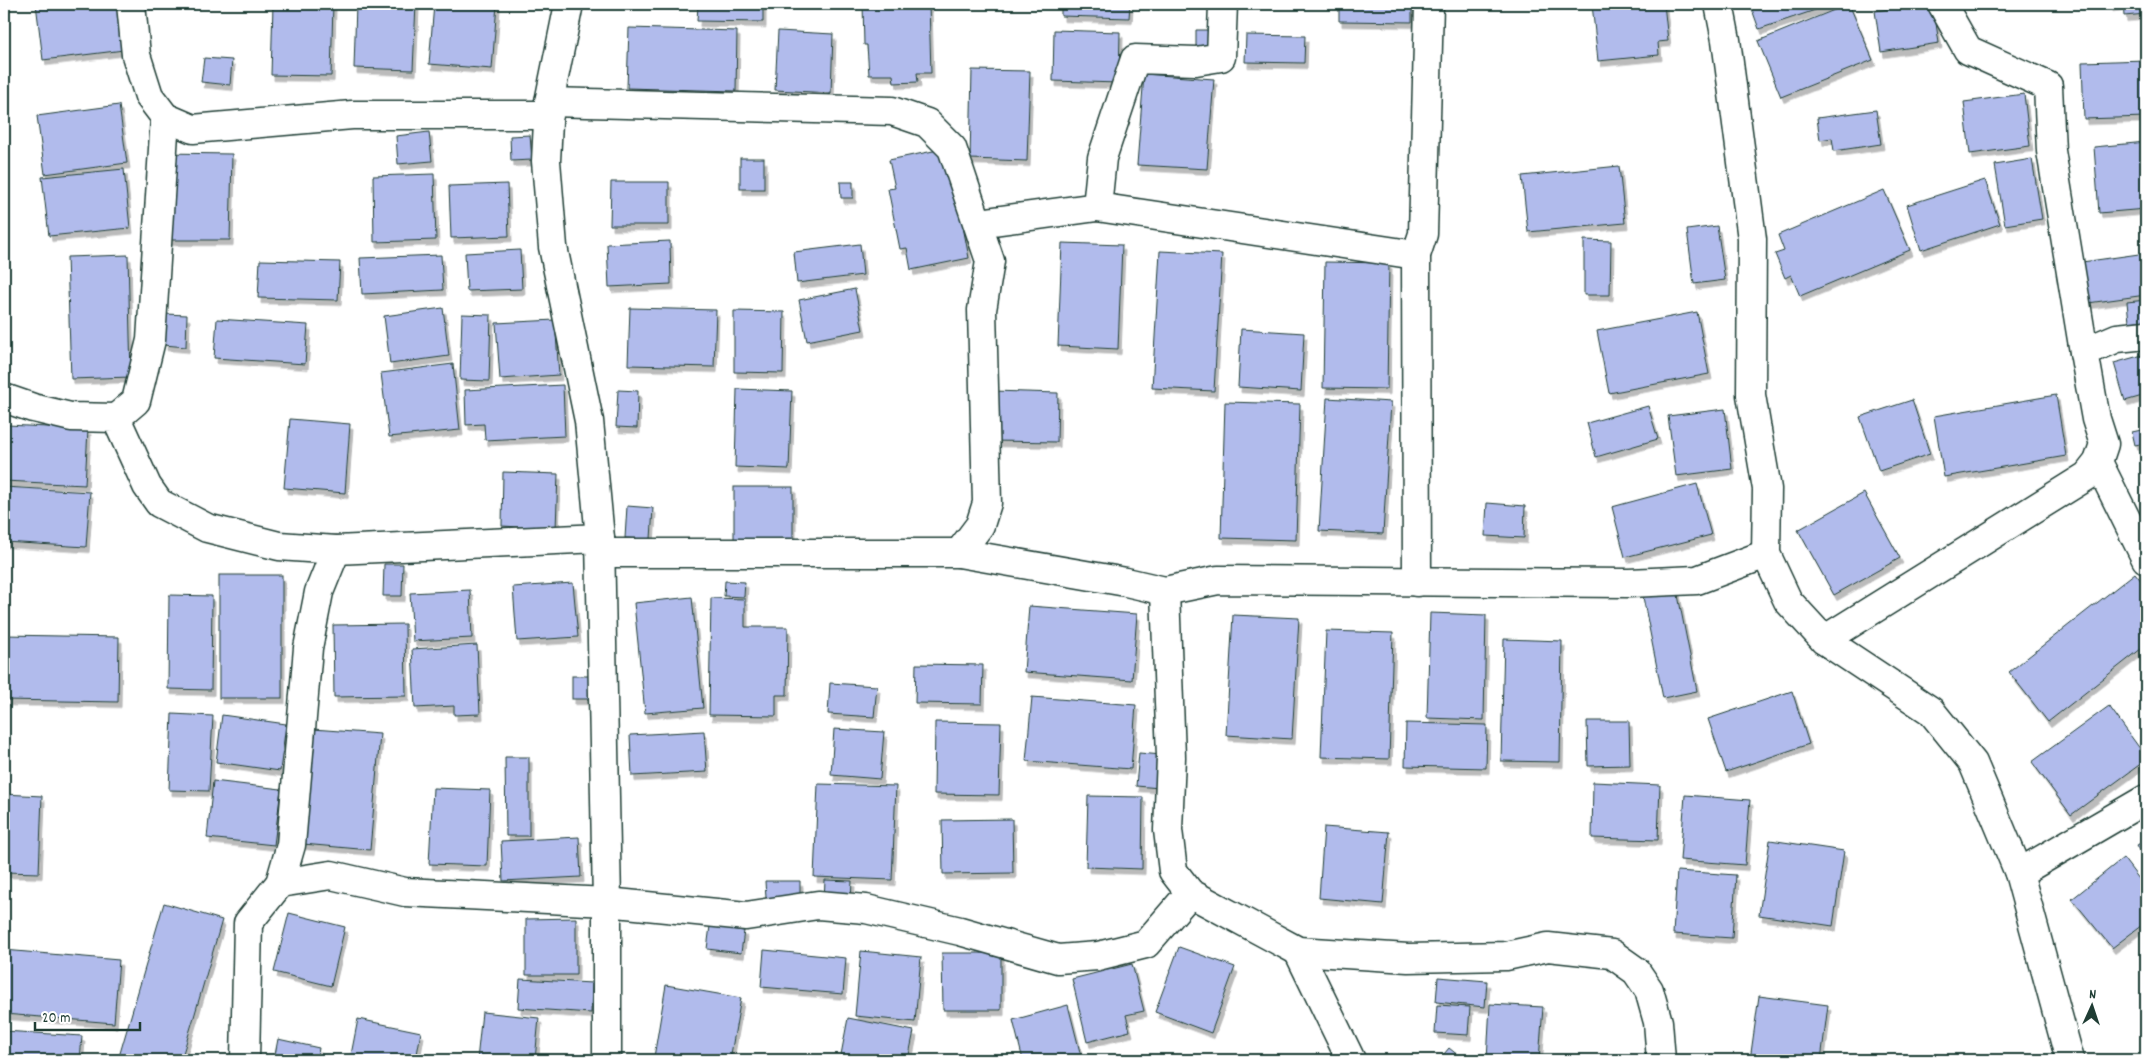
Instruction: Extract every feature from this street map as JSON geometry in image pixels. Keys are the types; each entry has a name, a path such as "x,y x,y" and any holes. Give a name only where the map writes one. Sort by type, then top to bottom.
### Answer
{"street":[{"path":"131,4 136,55 149,96 165,117 193,129 352,115 549,109 892,111 927,123 952,148 979,223 990,261 982,310 987,503 980,525 959,553"},
{"path":"569,4 549,109 546,162 553,247 589,421 601,545 607,902 606,1060"},
{"path":"1097,207 1102,158 1135,59 1196,61 1221,57 1223,4"},
{"path":"1417,582 1416,255 1423,234 1429,4"},
{"path":"1718,4 1726,40 1752,239 1751,395 1767,489 1766,554 1788,601 1824,640 1931,711 1973,763 2018,873 2070,1060"},
{"path":"1824,640 2088,476 2098,462 2104,444 2096,419 2050,152 2048,86 1968,50 1942,4"},
{"path":"4,398 33,408 71,417 116,418 136,402 151,340 165,117"},
{"path":"979,223 1097,207 1416,255"},
{"path":"2084,352 2117,338 2146,335"},
{"path":"116,418 147,486 159,503 207,528 279,546 336,550 601,545 959,553 1126,582 1165,591 1218,580 1629,583 1697,580 1766,554"},
{"path":"2098,462 2146,559"},
{"path":"245,1060 248,923 280,883 291,845 308,648 319,592 336,550"},
{"path":"1165,591 1171,757 1168,830 1173,871 1190,892 1298,951 1408,958 1506,956 1548,947 1612,954 1636,971 1649,990 1658,1022 1661,1060"},
{"path":"2018,873 2146,799"},
{"path":"280,883 331,876 405,892 607,902 746,916 818,905 866,909 960,931 1058,959 1098,956 1146,944 1190,892"},
{"path":"1298,951 1351,1060"}],"building":[{"path":"36,4 119,4 124,50 43,60"},
{"path":"273,4 333,4 331,76 271,75"},
{"path":"356,4 416,4 413,70 354,68"},
{"path":"434,4 497,4 492,69 429,64"},
{"path":"698,4 763,4 763,22 697,21"},
{"path":"863,4 929,4 931,73 917,73 918,82 894,83 893,75 869,75 867,45 864,45"},
{"path":"1061,4 1130,4 1129,18 1061,16"},
{"path":"1339,4 1412,4 1412,22 1339,21"},
{"path":"1592,4 1664,4 1668,41 1658,42 1659,55 1598,61"},
{"path":"1750,4 1833,4 1759,29"},
{"path":"1849,4 1873,60 1781,97 1758,41"},
{"path":"1933,4 1939,43 1881,52 1875,11"},
{"path":"2123,4 2146,4 2146,14 2124,16"},
{"path":"629,28 737,31 736,91 627,88"},
{"path":"1054,30 1120,32 1119,83 1053,81"},
{"path":"1196,30 1213,30 1214,45 1196,46"},
{"path":"778,31 833,34 831,93 775,90"},
{"path":"1246,35 1305,36 1304,63 1245,62"},
{"path":"204,58 232,60 230,85 201,82"},
{"path":"2146,60 2146,117 2084,119 2082,62"},
{"path":"972,70 1030,71 1027,161 970,159"},
{"path":"1144,74 1214,79 1207,169 1137,165"},
{"path":"2024,94 2030,146 1970,154 1964,102"},
{"path":"119,105 127,163 45,174 37,116"},
{"path":"1876,110 1881,144 1834,151 1832,138 1820,140 1817,118"},
{"path":"429,132 432,161 398,164 396,136"},
{"path":"530,135 532,160 511,161 510,136"},
{"path":"2146,142 2146,209 2099,213 2094,147"},
{"path":"948,148 969,258 911,270 907,248 900,249 888,189 895,188 889,160"},
{"path":"165,153 232,154 230,240 164,240"},
{"path":"740,158 764,158 764,189 740,189"},
{"path":"2032,159 2042,219 2005,225 1995,165"},
{"path":"1619,166 1625,223 1528,232 1522,176"},
{"path":"124,169 130,228 49,236 42,177"},
{"path":"434,174 436,240 374,242 373,176"},
{"path":"1985,180 2000,224 1921,250 1907,205"},
{"path":"611,182 669,182 669,225 610,225"},
{"path":"840,182 853,182 853,198 841,198"},
{"path":"507,184 509,236 451,238 449,186"},
{"path":"1884,190 1910,250 1800,296 1791,275 1785,278 1775,254 1784,251 1778,235"},
{"path":"1717,226 1725,280 1694,284 1687,230"},
{"path":"1584,240 1611,241 1610,295 1584,295"},
{"path":"670,241 671,284 609,287 607,244"},
{"path":"1062,243 1122,245 1118,349 1058,346"},
{"path":"860,244 863,275 797,283 794,252"},
{"path":"520,250 522,289 467,291 465,253"},
{"path":"1160,251 1222,254 1214,391 1152,388"},
{"path":"2146,253 2146,295 2088,303 2082,262"},
{"path":"128,255 131,377 71,379 67,257"},
{"path":"441,255 443,290 362,294 360,258"},
{"path":"260,260 340,262 338,300 258,298"},
{"path":"1325,262 1389,263 1387,389 1323,388"},
{"path":"855,289 863,330 807,341 799,300"},
{"path":"2146,300 2146,320 2129,322 2127,302"},
{"path":"443,308 449,356 390,364 384,316"},
{"path":"630,308 716,310 714,367 628,365"},
{"path":"734,311 784,312 783,373 734,372"},
{"path":"1697,312 1709,374 1609,393 1597,331"},
{"path":"165,314 187,315 186,347 164,345"},
{"path":"462,314 491,315 489,381 460,380"},
{"path":"217,319 308,325 305,364 214,358"},
{"path":"555,320 559,375 500,379 496,323"},
{"path":"1241,329 1304,333 1301,391 1238,387"},
{"path":"2146,354 2146,395 2125,401 2114,363"},
{"path":"453,364 460,430 389,437 381,373"},
{"path":"563,385 565,436 485,440 484,424 466,425 465,390"},
{"path":"737,389 792,391 789,469 735,467"},
{"path":"618,390 638,391 637,428 616,427"},
{"path":"993,391 1058,393 1057,442 992,441"},
{"path":"2056,395 2066,456 1944,477 1934,416"},
{"path":"1327,398 1391,402 1383,534 1319,531"},
{"path":"1912,400 1930,454 1879,471 1860,417"},
{"path":"1225,402 1300,404 1296,540 1221,538"},
{"path":"1648,406 1658,439 1596,457 1587,423"},
{"path":"1725,409 1732,469 1676,476 1668,416"},
{"path":"290,419 350,424 345,493 284,488"},
{"path":"7,425 88,429 85,485 4,481"},
{"path":"2146,429 2146,443 2135,445 2132,432"},
{"path":"503,472 558,474 556,529 502,526"},
{"path":"1697,484 1711,535 1625,557 1612,507"},
{"path":"4,487 90,492 86,547 4,542"},
{"path":"734,487 793,487 793,542 734,542"},
{"path":"1864,493 1900,558 1834,595 1798,530"},
{"path":"1487,503 1525,506 1524,538 1485,536"},
{"path":"627,506 653,508 651,539 625,538"},
{"path":"384,564 403,564 402,596 383,596"},
{"path":"2135,573 2146,587 2146,645 2048,722 2009,672"},
{"path":"219,575 282,575 282,698 219,698"},
{"path":"725,581 745,582 744,597 724,596"},
{"path":"573,583 578,637 517,641 513,587"},
{"path":"470,590 472,638 413,641 410,593"},
{"path":"1677,590 1697,691 1663,698 1643,597"},
{"path":"169,595 212,596 211,690 168,689"},
{"path":"692,597 703,708 645,713 634,603"},
{"path":"711,598 745,599 745,627 788,627 787,695 776,695 776,716 709,715"},
{"path":"1029,606 1137,614 1132,680 1024,672"},
{"path":"1430,613 1486,615 1484,720 1427,718"},
{"path":"1233,615 1299,618 1292,739 1226,735"},
{"path":"405,624 406,696 334,697 333,625"},
{"path":"1326,631 1393,633 1389,759 1321,757"},
{"path":"4,635 119,637 118,702 4,700"},
{"path":"1504,639 1562,641 1560,762 1501,761"},
{"path":"477,645 480,714 454,715 454,706 415,708 412,649"},
{"path":"916,664 983,665 982,704 915,703"},
{"path":"572,676 593,676 593,699 572,699"},
{"path":"830,683 877,686 874,717 828,714"},
{"path":"1792,691 1809,744 1726,772 1708,719"},
{"path":"1032,697 1136,705 1131,769 1026,761"},
{"path":"2109,706 2146,757 2146,760 2071,815 2032,762"},
{"path":"172,714 213,716 209,791 169,790"},
{"path":"222,715 286,724 280,771 216,762"},
{"path":"1587,721 1629,721 1630,765 1588,766"},
{"path":"935,722 1001,723 999,795 934,794"},
{"path":"1406,723 1487,725 1486,768 1405,766"},
{"path":"313,729 380,734 370,850 303,844"},
{"path":"834,729 884,732 880,779 831,775"},
{"path":"704,731 707,772 632,776 630,735"},
{"path":"1139,753 1162,755 1160,788 1136,786"},
{"path":"505,757 529,757 529,836 506,836"},
{"path":"213,781 281,789 274,845 207,838"},
{"path":"1593,782 1660,785 1658,840 1592,838"},
{"path":"818,784 896,786 892,880 814,877"},
{"path":"433,788 490,790 487,866 429,864"},
{"path":"4,794 42,796 39,873 4,872"},
{"path":"1685,795 1750,800 1745,865 1680,860"},
{"path":"1088,796 1143,797 1142,869 1086,867"},
{"path":"1012,819 1013,873 943,874 942,820"},
{"path":"1324,827 1389,832 1383,904 1319,898"},
{"path":"579,837 581,877 503,881 501,841"},
{"path":"1770,840 1844,851 1833,926 1759,915"},
{"path":"2146,840 2146,860 2137,845"},
{"path":"2123,858 2146,888 2146,922 2112,948 2072,899"},
{"path":"1677,871 1736,875 1732,938 1673,934"},
{"path":"825,880 852,881 851,902 824,900"},
{"path":"765,881 800,881 800,898 766,898"},
{"path":"164,903 222,920 194,1017 181,1060 118,1060"},
{"path":"289,913 345,927 331,986 274,972"},
{"path":"576,918 576,975 526,975 526,919"},
{"path":"710,926 744,931 741,953 707,949"},
{"path":"1179,947 1235,967 1211,1033 1155,1012"},
{"path":"4,950 119,960 114,1023 4,1014"},
{"path":"764,950 846,958 843,994 761,987"},
{"path":"861,951 921,957 915,1022 855,1016"},
{"path":"942,953 1001,953 1001,1010 943,1010"},
{"path":"1132,964 1144,1011 1126,1015 1130,1031 1087,1042 1072,979"},
{"path":"1438,977 1487,981 1485,1007 1436,1002"},
{"path":"520,979 592,983 591,1013 518,1008"},
{"path":"666,985 741,998 730,1060 674,1060 654,1057"},
{"path":"1759,996 1828,1005 1821,1060 1750,1060"},
{"path":"1490,1004 1543,1007 1539,1060 1487,1060"},
{"path":"1068,1005 1082,1060 1023,1060 1013,1020"},
{"path":"1437,1005 1470,1007 1468,1035 1435,1033"},
{"path":"482,1012 539,1018 535,1060 477,1060"},
{"path":"848,1018 914,1031 908,1060 840,1060"},
{"path":"358,1019 421,1032 416,1060 350,1060"},
{"path":"4,1031 82,1036 80,1060 4,1060"},
{"path":"278,1039 319,1048 317,1060 274,1060"},
{"path":"1449,1048 1464,1060 1439,1060"}]}
